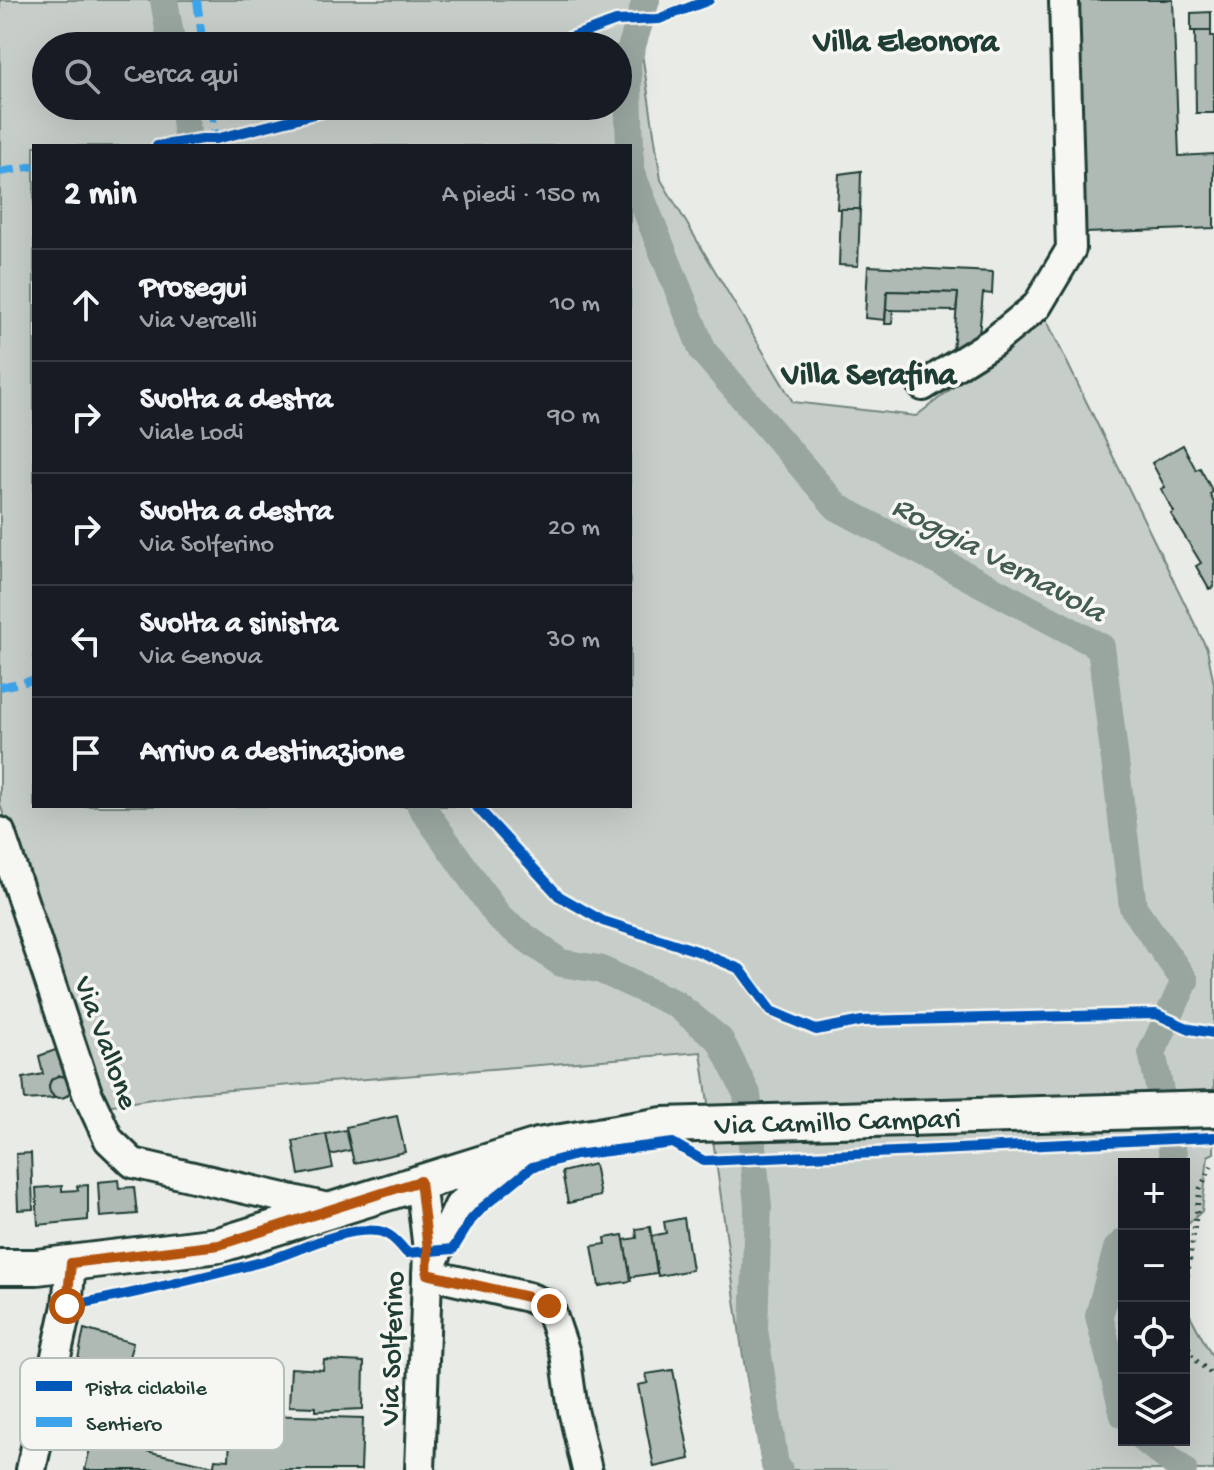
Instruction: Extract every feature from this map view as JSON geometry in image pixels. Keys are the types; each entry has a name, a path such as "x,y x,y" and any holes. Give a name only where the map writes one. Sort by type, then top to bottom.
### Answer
{"street":[{"path":"923,386 993,342 1037,306 1071,249 1064,0"},
{"name":"Via Vallone","path":"0,832 87,1093 109,1140 133,1163 332,1209"},
{"name":"Via Camillo Campari","path":"0,1267 37,1267 219,1245 538,1146 663,1125 1214,1109"},
{"path":"538,1146 497,1174 459,1206 427,1274 528,1297 549,1306 565,1353 573,1410 587,1470"},
{"name":"Via Solferino","path":"420,1181 428,1250 420,1470"},
{"path":"56,1358 67,1306 71,1263"},
{"path":"31,1470 35,1450"}],"path":[{"path":"1190,1258 1200,1189 1214,1161"},
{"path":"1190,1351 1192,1357 1214,1376"}],"shaded area":[{"path":"0,0 634,0 661,180 793,402 916,416 1045,317 1207,649 1214,684 1214,1153 1208,1156 1202,1211 1190,1222 1190,1158 1118,1158 1118,1446 1190,1446 1190,1315 1214,1360 1214,1470 763,1470 742,1350 701,1052 193,1093 99,1107 0,804"}],"building":[{"path":"1077,0 1173,0 1179,156 1214,154 1214,228 1086,233"},
{"path":"1211,12 1211,31 1191,31 1191,13"},
{"path":"1195,31 1211,31 1211,36 1214,36 1214,113 1196,113"},
{"path":"861,171 860,209 837,209 839,174"},
{"path":"841,209 860,209 858,266 839,265"},
{"path":"868,266 993,272 992,294 983,293 978,345 953,351 958,293 887,291 885,320 865,318"},
{"path":"887,291 958,293 956,311 886,310"},
{"path":"886,310 893,310 892,324 885,324"},
{"path":"1183,445 1196,470 1200,468 1213,492 1210,494 1214,503 1214,587 1209,589 1196,566 1201,563 1171,514 1174,512 1161,489 1165,487 1152,463"},
{"path":"61,1048 69,1079 59,1075 51,1080 49,1087 54,1098 25,1100 23,1078 43,1074 39,1056"},
{"path":"60,1076 68,1079 71,1087 68,1095 60,1098 52,1095 49,1087 52,1079"},
{"path":"397,1116 405,1152 354,1163 346,1127"},
{"path":"346,1130 351,1150 330,1155 326,1134"},
{"path":"326,1134 333,1168 299,1175 293,1141"},
{"path":"31,1153 33,1209 18,1210 16,1154"},
{"path":"594,1164 600,1196 568,1203 562,1172"},
{"path":"118,1180 119,1188 134,1187 137,1214 100,1217 98,1182"},
{"path":"88,1185 88,1220 38,1225 36,1188 62,1186 62,1191 78,1190 77,1186"},
{"path":"684,1218 692,1270 658,1276 651,1236 666,1233 664,1222"},
{"path":"650,1227 657,1273 630,1277 624,1240 637,1238 636,1229"},
{"path":"623,1235 631,1281 599,1286 592,1246 606,1244 605,1238"},
{"path":"84,1329 133,1343 129,1358 78,1358"},
{"path":"324,1360 364,1362 363,1409 316,1411 316,1407 289,1406 291,1368 323,1370"},
{"path":"673,1370 690,1459 654,1467 638,1385 648,1383 646,1374"},
{"path":"284,1416 363,1418 361,1470 213,1470 215,1459 229,1460 229,1450 284,1450"},
{"path":"90,1450 142,1450 214,1466 213,1470 85,1470"}],"waterway":[{"path":"164,0 170,32"},
{"name":"Roggia Vernavola","path":"632,46 646,0"},
{"path":"185,120 189,144"},
{"name":"Roggia Vernavola","path":"629,120 630,144"},
{"name":"Roggia Vernavola","path":"632,175 703,351 837,507 1101,647 1133,907 1185,981 1152,1052 1174,1158"},
{"path":"422,808 500,919 561,963 599,969 676,1004 720,1040 747,1094 758,1206 754,1330 775,1465 779,1470"},
{"name":"Roggia Vernavola","path":"1118,1248 1099,1316 1118,1391"},
{"name":"Roggia Vernavola","path":"1153,1446 1183,1470"}],"marked path":[{"path":"197,0 201,32"},
{"path":"213,120 217,144"},
{"path":"0,172 32,166"},
{"path":"0,687 32,680"}],"cycle path":[{"path":"586,32 616,21 659,19 709,0"},
{"path":"170,144 216,139 290,120"},
{"path":"478,808 559,896 603,921 697,951 740,969 771,1011 816,1030 862,1021 1156,1014 1190,1029 1214,1033"},
{"path":"67,1306 265,1261 349,1233 383,1232 407,1253 453,1249 483,1207 532,1167 575,1155 673,1143 704,1161 1214,1137"}],"district":[{"name":"Villa Eleonora","path":"906,39"},
{"name":"Villa Serafina","path":"869,372"}],"route":[{"path":"67,1306 71,1263 219,1245 420,1181 428,1250 427,1274 528,1297 549,1306"}]}
